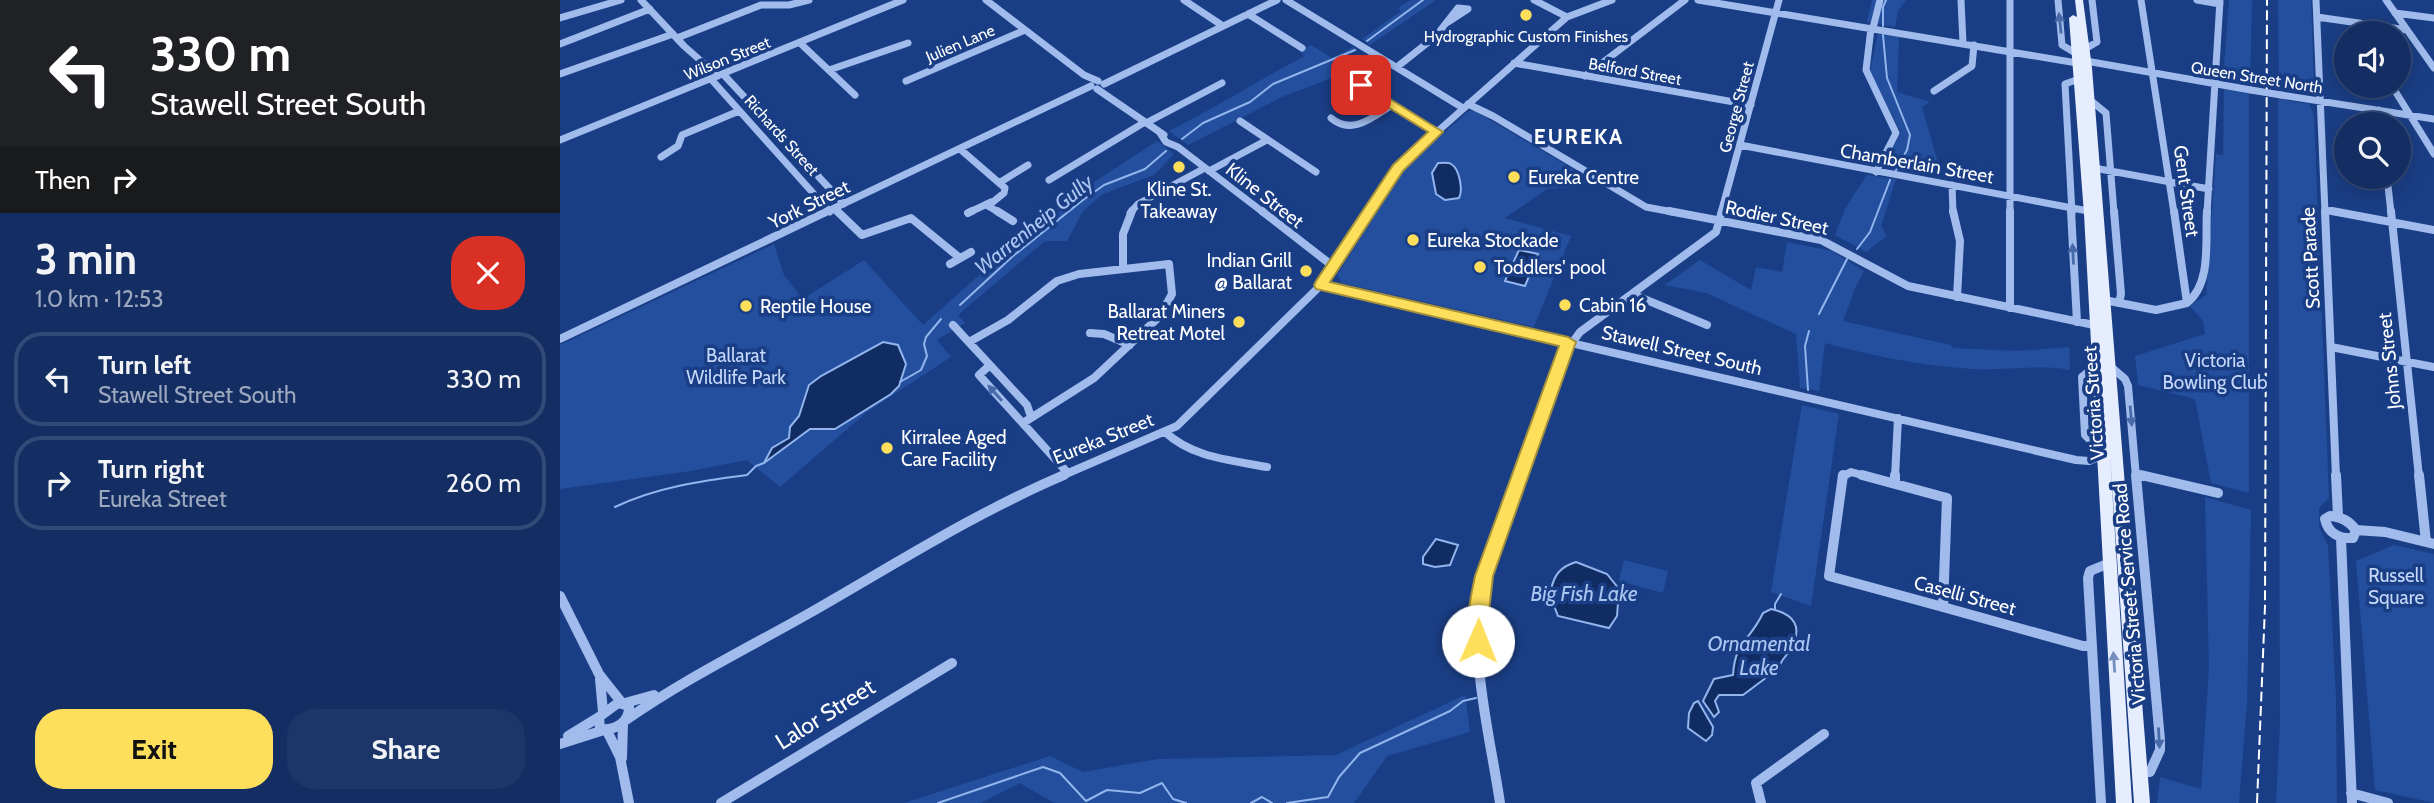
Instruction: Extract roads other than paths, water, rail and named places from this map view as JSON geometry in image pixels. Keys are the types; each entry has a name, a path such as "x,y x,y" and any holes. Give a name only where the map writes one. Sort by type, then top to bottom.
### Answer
{"main road":[{"name":"Victoria Street","path":"2071,0 2090,100 2104,300 2100,332"},
{"name":"Victoria Street","path":"2079,0 2082,59 2079,79 2088,211 2103,366 2117,463 2142,803"},
{"name":"Victoria Street","path":"2103,366 2101,458 2124,803"},
{"path":"2101,458 2117,463"},
{"path":"2121,768 2140,773"}],"street":[{"path":"560,18 621,0"},
{"name":"Richards Street","path":"641,0 844,204"},
{"path":"560,74 761,5 792,5 809,0"},
{"name":"Wilson Street","path":"560,140 903,0"},
{"name":"Kline Street","path":"986,0 1160,133 1173,139 1178,147 1334,267"},
{"path":"1184,0 1223,26"},
{"name":"York Street","path":"560,339 1278,0"},
{"name":"Rodier Street","path":"1286,0 1466,106 1493,116 1641,205 1828,242 1900,283 2077,322 2100,332"},
{"path":"1534,0 1567,17"},
{"name":"Eureka Street","path":"606,730 666,692 735,656 1012,497 1066,471 1165,432 1183,421 1321,285 1398,168 1567,17 1609,0"},
{"path":"1585,76 1685,0"},
{"name":"Queen Street North","path":"1698,0 2048,57 2082,59 2118,68 2391,112"},
{"name":"George Street","path":"1719,221 1779,0"},
{"path":"1876,172 1896,133 1866,70 1872,28 1880,0"},
{"path":"1961,0 1963,43"},
{"path":"2010,0 2010,308"},
{"path":"2058,0 2062,45 2082,59 2097,43 2092,0"},
{"name":"Gent Street","path":"2141,0 2155,74 2187,303"},
{"path":"2104,300 2173,310 2197,295 2203,282 2220,2 2197,0"},
{"name":"Scott Parade","path":"2316,0 2320,85 2318,100 2338,516 2325,519 2325,525 2340,538"},
{"path":"2386,0 2401,21"},
{"path":"560,44 650,9"},
{"path":"2395,13 2434,18"},
{"path":"1248,14 1302,48"},
{"path":"2317,17 2348,21"},
{"path":"1397,67 1433,39 1448,22"},
{"name":"Julien Lane","path":"906,81 1025,30"},
{"path":"2411,36 2434,68"},
{"path":"800,43 855,96"},
{"path":"829,70 908,43"},
{"path":"1934,91 1972,66 1974,45"},
{"name":"Belford Street","path":"1514,63 1751,105"},
{"name":"Richards Street","path":"717,76 739,111 832,210 858,233 866,235 901,219 911,218 960,258"},
{"path":"2077,322 2065,84 2079,79"},
{"path":"1355,80 1436,132"},
{"path":"1049,180 1113,139 1222,83"},
{"path":"2090,100 2106,113 2121,294 2119,303"},
{"path":"1331,118 1339,126 1348,128 1392,105"},
{"path":"661,157 678,146 682,135 739,111"},
{"name":"Queen Street North","path":"2411,115 2434,119"},
{"path":"1240,120 1317,172"},
{"path":"2411,120 2434,154"},
{"path":"1123,269 1124,221 1138,204 1267,140"},
{"name":"Chamberlain Street","path":"1740,145 2088,211"},
{"path":"962,148 1005,191 968,213"},
{"path":"999,183 1028,165"},
{"path":"2094,168 2209,189"},
{"path":"1952,185 1951,206 1960,241 1957,297"},
{"name":"Johns Street","path":"2388,189 2406,361 2430,543"},
{"path":"990,202 989,206 1013,221"},
{"path":"2325,210 2434,230"},
{"path":"1500,803 1480,657 1479,602 1488,565 1570,343 1580,332 1709,240 1716,232 1719,221"},
{"path":"950,264 971,252"},
{"path":"970,342 1008,320 1057,281 1079,274 1169,264 1173,282 1172,294 1166,307 1130,345 1091,380 1027,420"},
{"name":"Stawell Street South","path":"1321,285 2035,450 2101,458"},
{"path":"1632,294 1655,307 1689,316 1707,325"},
{"path":"953,325 1030,408 1027,420"},
{"path":"1090,333 1109,336 1130,345"},
{"path":"2331,347 2434,367"},
{"path":"990,365 979,371 979,374 1027,420 1066,471"},
{"name":"Victoria Street Service Road","path":"2103,366 2128,384 2137,474 2160,747 2148,775 2140,773"},
{"path":"1898,418 1895,483 1947,498 1943,607"},
{"path":"1165,432 1176,443 1188,449 1267,467"},
{"name":"Caselli Street","path":"1895,483 1851,472 1843,474 1840,480 1829,576 2092,646"},
{"path":"2137,474 2218,493"},
{"path":"2338,516 2351,523 2356,530"},
{"path":"2356,530 2385,532 2430,543"},
{"path":"2356,530 2353,538 2340,538 2351,798 2388,803"},
{"name":"Victoria Street Service Road","path":"2101,803 2088,575 2092,570 2107,564"},
{"path":"560,596 609,691 630,710 624,721 621,763"},
{"name":"Lalor Street","path":"721,803 952,663"},
{"path":"599,674 601,714 598,726 606,730 621,763 629,803"},
{"name":"Eureka Street","path":"601,714 624,703 666,692"},
{"path":"560,742 601,714"},
{"path":"560,742 606,730"},
{"path":"1761,803 1756,783 1824,734"},
{"path":"2099,763 2121,768"}],"water":[{"path":"1438,163 1450,163 1457,170 1461,185 1459,198 1445,200 1436,194 1432,173"},
{"path":"1519,250 1538,254 1525,286 1505,281"},
{"path":"883,342 898,345 906,364 899,386 891,394 835,429 810,429 764,463 772,448 789,438 790,427 799,416 809,385"},
{"path":"1436,539 1458,545 1450,565 1435,567 1423,564 1423,557"},
{"name":"Big Fish Lake","path":"1576,562 1607,574 1619,589 1617,616 1609,628 1558,616 1553,603 1556,597 1551,590 1552,585 1562,569"},
{"name":"Ornamental Lake","path":"1771,609 1786,614 1794,623 1796,635 1790,650 1779,668 1743,695 1719,695 1715,701 1719,712 1714,717 1703,701 1714,679 1733,675 1740,648 1763,613"},
{"path":"1698,701 1713,727 1712,735 1706,741 1688,728 1689,713"}],"waterway":[{"name":"Warrenheip Gully","path":"1367,41 1423,0"},
{"path":"1883,26 1883,7 1886,0"},
{"path":"1883,35 1887,78 1910,135 1907,150 1895,172"},
{"name":"Warrenheip Gully","path":"1182,139 1203,123 1250,102 1273,84 1355,50"},
{"name":"Warrenheip Gully","path":"960,305 1013,256 1083,200 1104,185 1145,169 1166,151"},
{"path":"1857,249 1870,232 1890,180"},
{"path":"1819,314 1847,259"},
{"name":"Warrenheip Gully","path":"900,382 921,370 927,356 924,344 926,337 941,319"},
{"path":"1808,390 1805,346 1809,331"},
{"name":"Warrenheip Gully","path":"615,507 663,490 747,475 756,466 764,463"},
{"path":"1775,610 1775,604 1781,594"},
{"path":"1287,803 1328,797 1339,777 1360,753 1450,711 1463,701 1476,698"},
{"path":"938,803 1043,767 1060,773 1086,801 1107,790 1140,793 1162,783 1173,799 1186,803"},
{"path":"1251,803 1262,797 1272,803"}],"railway":[{"path":"2257,803 2265,606 2267,0"}],"place":[{"name":"Hydrographic Custom Finishes","path":"1526,15"},
{"name":"Kline St. Takeaway","path":"1179,167"},
{"name":"Eureka Centre","path":"1514,177"},
{"name":"Eureka Stockade","path":"1413,240"},
{"name":"Toddlers' pool","path":"1480,267"},
{"name":"Indian Grill @ Ballarat","path":"1306,271"},
{"name":"Cabin 16","path":"1565,305"},
{"name":"Reptile House","path":"746,306"},
{"name":"Ballarat Miners Retreat Motel","path":"1239,322"},
{"name":"Kirralee Aged Care Facility","path":"887,448"}],"district":[{"name":"EUREKA","path":"1579,137"}],"park label":[{"name":"Ballarat Wildlife Park","path":"736,366"},
{"name":"Victoria Bowling Club","path":"2215,371"},
{"name":"Russell Square","path":"2396,586"}]}
